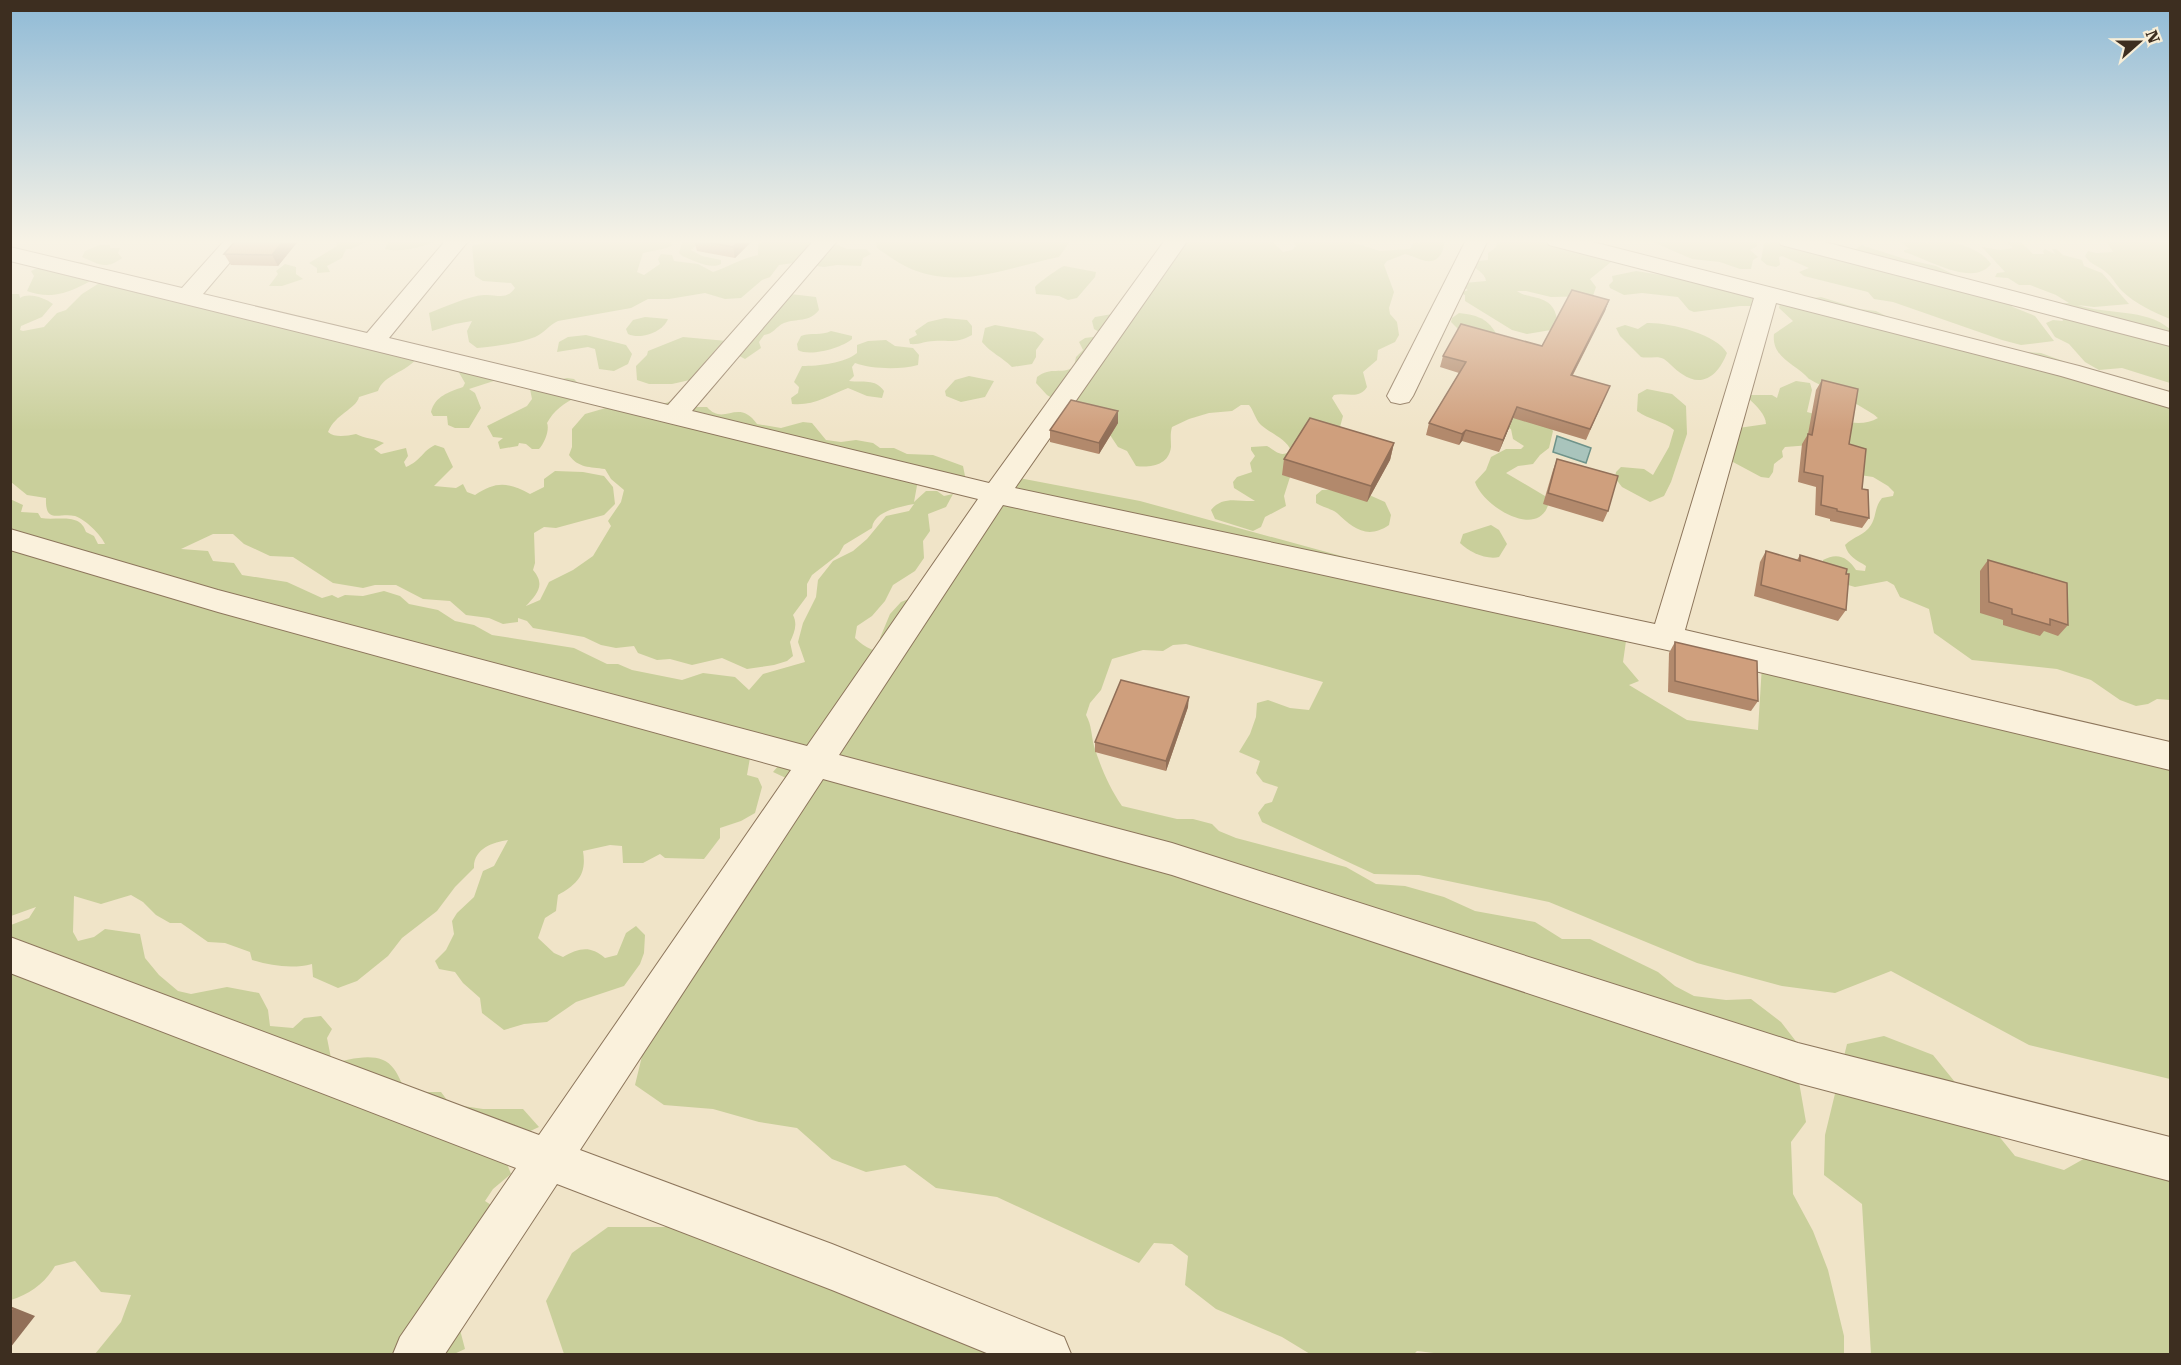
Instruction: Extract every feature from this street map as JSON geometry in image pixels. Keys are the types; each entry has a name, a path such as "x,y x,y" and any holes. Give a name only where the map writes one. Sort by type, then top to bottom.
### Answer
{"street":[{"path":"215,304 996,494 1667,638 2170,756"},
{"path":"373,342 405,304"},
{"path":"673,416 772,304"},
{"path":"417,1354 996,494 1132,304"},
{"path":"1400,396 1446,304"},
{"path":"1667,638 1764,304"},
{"path":"1805,304 2070,371 2170,400"},
{"path":"2034,304 2170,339"},
{"path":"10,539 218,601 1172,859 1798,1063 2170,1159"},
{"path":"10,955 832,1267 1047,1354"}],"green space":[{"path":"11,304 53,304 42,317 21,326 20,330 23,331 44,327 57,313 66,310 72,304 191,304 417,358 385,381 378,391 359,397 354,405 335,421 328,432 337,436 356,434 380,441 384,443 374,449 381,454 406,448 408,456 404,462 406,467 435,445 444,448 453,467 434,486 456,488 463,484 467,492 475,495 489,487 508,485 530,494 544,487 544,479 555,471 583,472 604,476 613,487 615,504 604,515 556,528 544,527 534,533 535,563 533,570 539,580 539,585 526,606 540,600 549,582 573,570 593,556 611,526 608,521 621,502 624,490 611,479 605,469 580,465 569,455 572,447 572,429 585,414 616,405 660,405 677,399 694,407 707,407 719,414 744,413 757,424 781,428 803,422 812,423 826,440 841,442 856,440 873,443 880,448 894,448 907,454 933,455 963,466 965,476 959,480 918,480 914,502 926,491 937,491 944,496 953,494 946,507 928,514 930,531 923,541 924,558 915,571 893,585 885,601 872,616 857,626 855,638 875,651 891,653 880,638 890,614 901,602 926,592 1019,478 1140,501 1498,599 1626,641 1623,662 1639,681 1629,685 1687,720 1758,730 1762,665 1873,685 1921,683 1986,721 2092,723 2158,745 2170,746 2170,1079 2029,1045 1891,971 1835,993 1782,986 1697,963 1549,902 1419,875 1374,874 1262,822 1258,813 1265,804 1272,802 1278,787 1263,782 1256,773 1260,761 1239,752 1250,734 1256,717 1257,703 1268,700 1290,708 1309,710 1323,682 1186,644 1173,645 1163,651 1143,650 1112,659 1101,690 1090,703 1086,715 1103,770 1122,806 1177,819 1193,819 1212,824 1219,831 1236,838 1346,867 1376,884 1405,886 1444,897 1475,911 1535,922 1562,939 1590,939 1658,972 1675,986 1694,996 1726,1000 1751,999 1781,1022 1798,1044 1799,1082 1806,1122 1791,1142 1793,1194 1813,1231 1828,1270 1844,1336 1844,1354 1442,1354 1417,1351 1414,1354 1310,1354 1282,1337 1216,1309 1185,1285 1188,1256 1172,1244 1154,1243 1139,1263 997,1197 936,1188 905,1165 866,1172 832,1159 797,1128 759,1122 713,1109 664,1105 635,1085 643,1052 786,778 773,772 779,765 751,752 747,775 758,778 762,787 755,813 741,821 720,828 720,838 704,859 665,858 660,854 643,863 623,863 622,846 610,845 583,851 582,873 575,883 558,895 556,911 545,918 538,938 554,953 563,957 584,949 594,951 605,958 617,955 626,933 636,926 645,935 644,953 640,964 624,986 576,1002 547,1022 524,1024 504,1030 482,1013 480,998 463,983 455,972 439,969 435,961 446,950 454,934 452,921 474,897 483,871 494,866 508,840 490,845 480,851 474,868 455,887 437,911 402,938 388,956 357,981 338,988 313,977 312,964 290,967 267,964 252,960 250,952 225,943 208,942 181,923 170,923 156,915 143,902 131,895 101,904 74,896 73,932 78,941 94,937 105,929 140,934 145,958 159,975 178,991 191,994 227,987 259,993 268,1010 270,1026 293,1028 304,1018 321,1016 332,1029 327,1038 332,1063 365,1057 381,1059 394,1069 409,1092 441,1092 450,1104 483,1109 523,1109 539,1127 526,1133 504,1156 511,1174 493,1189 485,1201 507,1220 513,1233 515,1248 498,1265 459,1326 465,1349 454,1354 95,1354 121,1322 131,1295 101,1292 75,1261 55,1266 47,1278 36,1287 11,1300 11,925 29,918 36,907 11,916 10,499 23,505 21,512 38,513 41,518 79,522 86,532 94,536 98,544 105,544 83,520 69,515 51,515 46,506 46,498 27,495 11,482","holes":["914,504 909,511 886,516 867,539 853,551 833,561 818,580 816,597 803,623 798,642 805,662 763,674 749,690 735,677 703,673 682,680 632,670 618,664 607,664 574,648 492,635 474,625 455,621 438,610 409,604 400,596 384,591 363,596 345,595 338,598 332,595 322,598 287,582 242,575 234,563 213,561 208,551 181,549 213,534 233,534 244,544 270,556 293,557 333,583 363,588 375,585 396,585 423,599 450,601 466,615 489,618 503,624 518,622 518,618 527,621 533,628 584,637 601,645 616,648 634,646 638,653 657,660 670,659 692,665 722,658 747,669 774,665 787,661 793,656 790,642 795,626 793,615 807,596 807,584 812,575 839,554 844,545 872,528 874,522 882,514 895,508"]},
{"path":"454,304 639,304 631,308 558,321 541,334 521,341 477,348 469,342 467,331 472,321 432,331 429,313"},
{"path":"780,304 818,304 819,310 811,317 784,323 764,335 759,342 761,348 745,359 730,351"},
{"path":"1126,304 1390,304 1390,314 1397,322 1399,335 1395,342 1378,350 1377,360 1363,372 1367,387 1364,391 1356,394 1334,395 1332,398 1343,416 1340,427 1291,474 1284,496 1286,506 1265,517 1261,527 1253,531 1215,519 1211,510 1221,502 1255,501 1234,488 1233,482 1237,477 1252,472 1250,463 1255,456 1251,447 1267,446 1281,454 1291,451 1282,440 1261,425 1249,405 1241,405 1232,411 1209,413 1172,427 1171,447 1167,458 1153,466 1136,466 1127,451 1118,447 1108,432 1047,395 1036,383 1037,377 1042,374 1074,367 1076,357 1083,350 1079,342 1085,338 1100,336 1101,333 1094,329 1092,321 1095,317 1118,313"},
{"path":"1469,304 1549,304 1555,311 1557,319 1551,330 1527,334 1512,330"},
{"path":"1684,304 1754,304 1754,306 1694,312"},
{"path":"1780,304 1843,304 1876,311 1914,330 2024,352 2041,353 2134,387 2170,394 2170,700 2157,699 2148,704 2136,706 2120,700 2091,680 2057,669 1972,660 1934,633 1929,609 1900,597 1894,585 1887,581 1855,587 1824,578 1823,560 1833,556 1846,559 1856,570 1865,571 1866,566 1851,555 1845,545 1868,529 1882,498 1893,496 1894,492 1873,477 1860,475 1811,445 1785,447 1782,451 1783,457 1774,464 1769,478 1761,477 1733,462 1725,430 1766,424 1762,414 1749,399 1750,395 1772,395 1777,398 1780,388 1796,381 1810,383 1812,390 1807,412 1852,423 1862,423 1878,418 1809,379 1780,355 1774,342 1774,334 1793,321 1779,308"},
{"path":"1898,304 2009,304 2035,316 2054,341 2021,345"},
{"path":"2056,304 2129,304 2094,307 2078,305 2138,315 2160,322 2170,329 2170,383 2122,368 2099,370 2085,362 2069,344 2055,337 2046,323 2053,320 2063,321"},
{"path":"2140,304 2170,304 2170,319"},
{"path":"1459,313 1473,315 1488,323 1499,340 1467,338 1451,322 1452,318"},
{"path":"645,317 668,319 661,328 651,334 633,336 628,334 626,329 633,320"},
{"path":"945,318 967,320 972,326 972,335 957,341 910,344 909,339 917,335 915,331 928,322"},
{"path":"1647,323 1679,327 1703,335 1722,346 1727,353 1724,361 1715,373 1697,380 1679,372 1662,358 1641,357 1620,336 1616,328 1625,325 1638,329"},
{"path":"995,325 1035,332 1044,339 1036,350 1036,357 1032,364 1012,367 985,346 982,342 985,328"},
{"path":"831,331 852,336 852,339 841,346 826,350 803,352 798,350 797,344 801,336"},
{"path":"586,335 626,345 632,354 628,364 614,371 599,369 595,349 588,347 557,352 559,342 568,337"},
{"path":"683,337 727,341 690,380 672,384 649,384 637,380 636,366 648,351"},
{"path":"886,340 895,346 913,348 919,355 918,365 886,368 855,363 852,367 854,376 849,381 877,384 884,391 882,398 867,396 848,388 814,402 792,404 791,398 798,393 799,387 794,382 802,366 839,362 857,353 857,345 868,341"},
{"path":"488,363 505,368 506,377 469,389 475,393 481,408 469,428 455,428 448,425 447,416 433,416 431,412 439,398 463,387 465,383 457,369"},
{"path":"969,376 994,381 985,397 961,402 946,396 945,391 955,380"},
{"path":"567,378 574,379 579,384 577,397 560,407 550,418 547,423 546,437 539,449 532,449 526,444 519,443 518,446 500,449 498,442 503,438 493,437 487,426 527,406 532,399 530,389 541,383"},
{"path":"1647,389 1672,394 1686,406 1687,434 1664,496 1650,502 1622,487 1615,478 1616,472 1621,467 1644,469 1653,475 1669,447 1674,430 1637,411 1638,394"},
{"path":"1493,410 1551,428 1553,431 1549,448 1533,464 1518,466 1506,473 1545,496 1549,502 1544,513 1535,519 1512,516 1500,510 1480,492 1475,482 1486,470 1491,457 1506,449 1521,449 1524,446 1513,439 1511,429 1505,427"},
{"path":"1322,490 1358,490 1385,502 1391,515 1389,525 1374,532 1367,532 1316,503 1316,495"},
{"path":"1491,525 1499,530 1507,544 1499,557 1478,554 1460,543 1463,534"},
{"path":"1884,1036 1933,1055 2015,1156 2064,1170 2119,1139 2170,1162 2170,1354 1871,1354 1862,1204 1824,1175 1825,1135 1847,1044"},
{"path":"608,1227 699,1227 991,1354 564,1354 546,1301 572,1253"}],"water":[{"path":"1557,436 1591,448 1586,463 1553,452"}],"building":[{"path":"1565,304 1607,304 1571,375 1610,386 1590,429 1517,407 1503,440 1466,430 1462,434 1429,423 1466,362 1443,356 1461,324 1542,346"},
{"path":"1822,380 1858,389 1849,444 1866,449 1862,489 1868,490 1869,518 1821,505 1823,476 1804,472 1808,434 1812,435"},
{"path":"1071,400 1118,411 1099,443 1050,430"},
{"path":"1310,418 1394,443 1371,486 1284,459"},
{"path":"1557,459 1618,476 1608,511 1548,493"},
{"path":"1766,551 1800,561 1800,555 1847,569 1846,574 1849,574 1846,610 1761,585"},
{"path":"1988,560 2067,583 2068,625 2050,619 2050,625 2012,614 2012,609 1989,602"},
{"path":"1675,642 1757,661 1758,701 1675,681"},
{"path":"1121,680 1189,697 1166,761 1095,742"}]}
